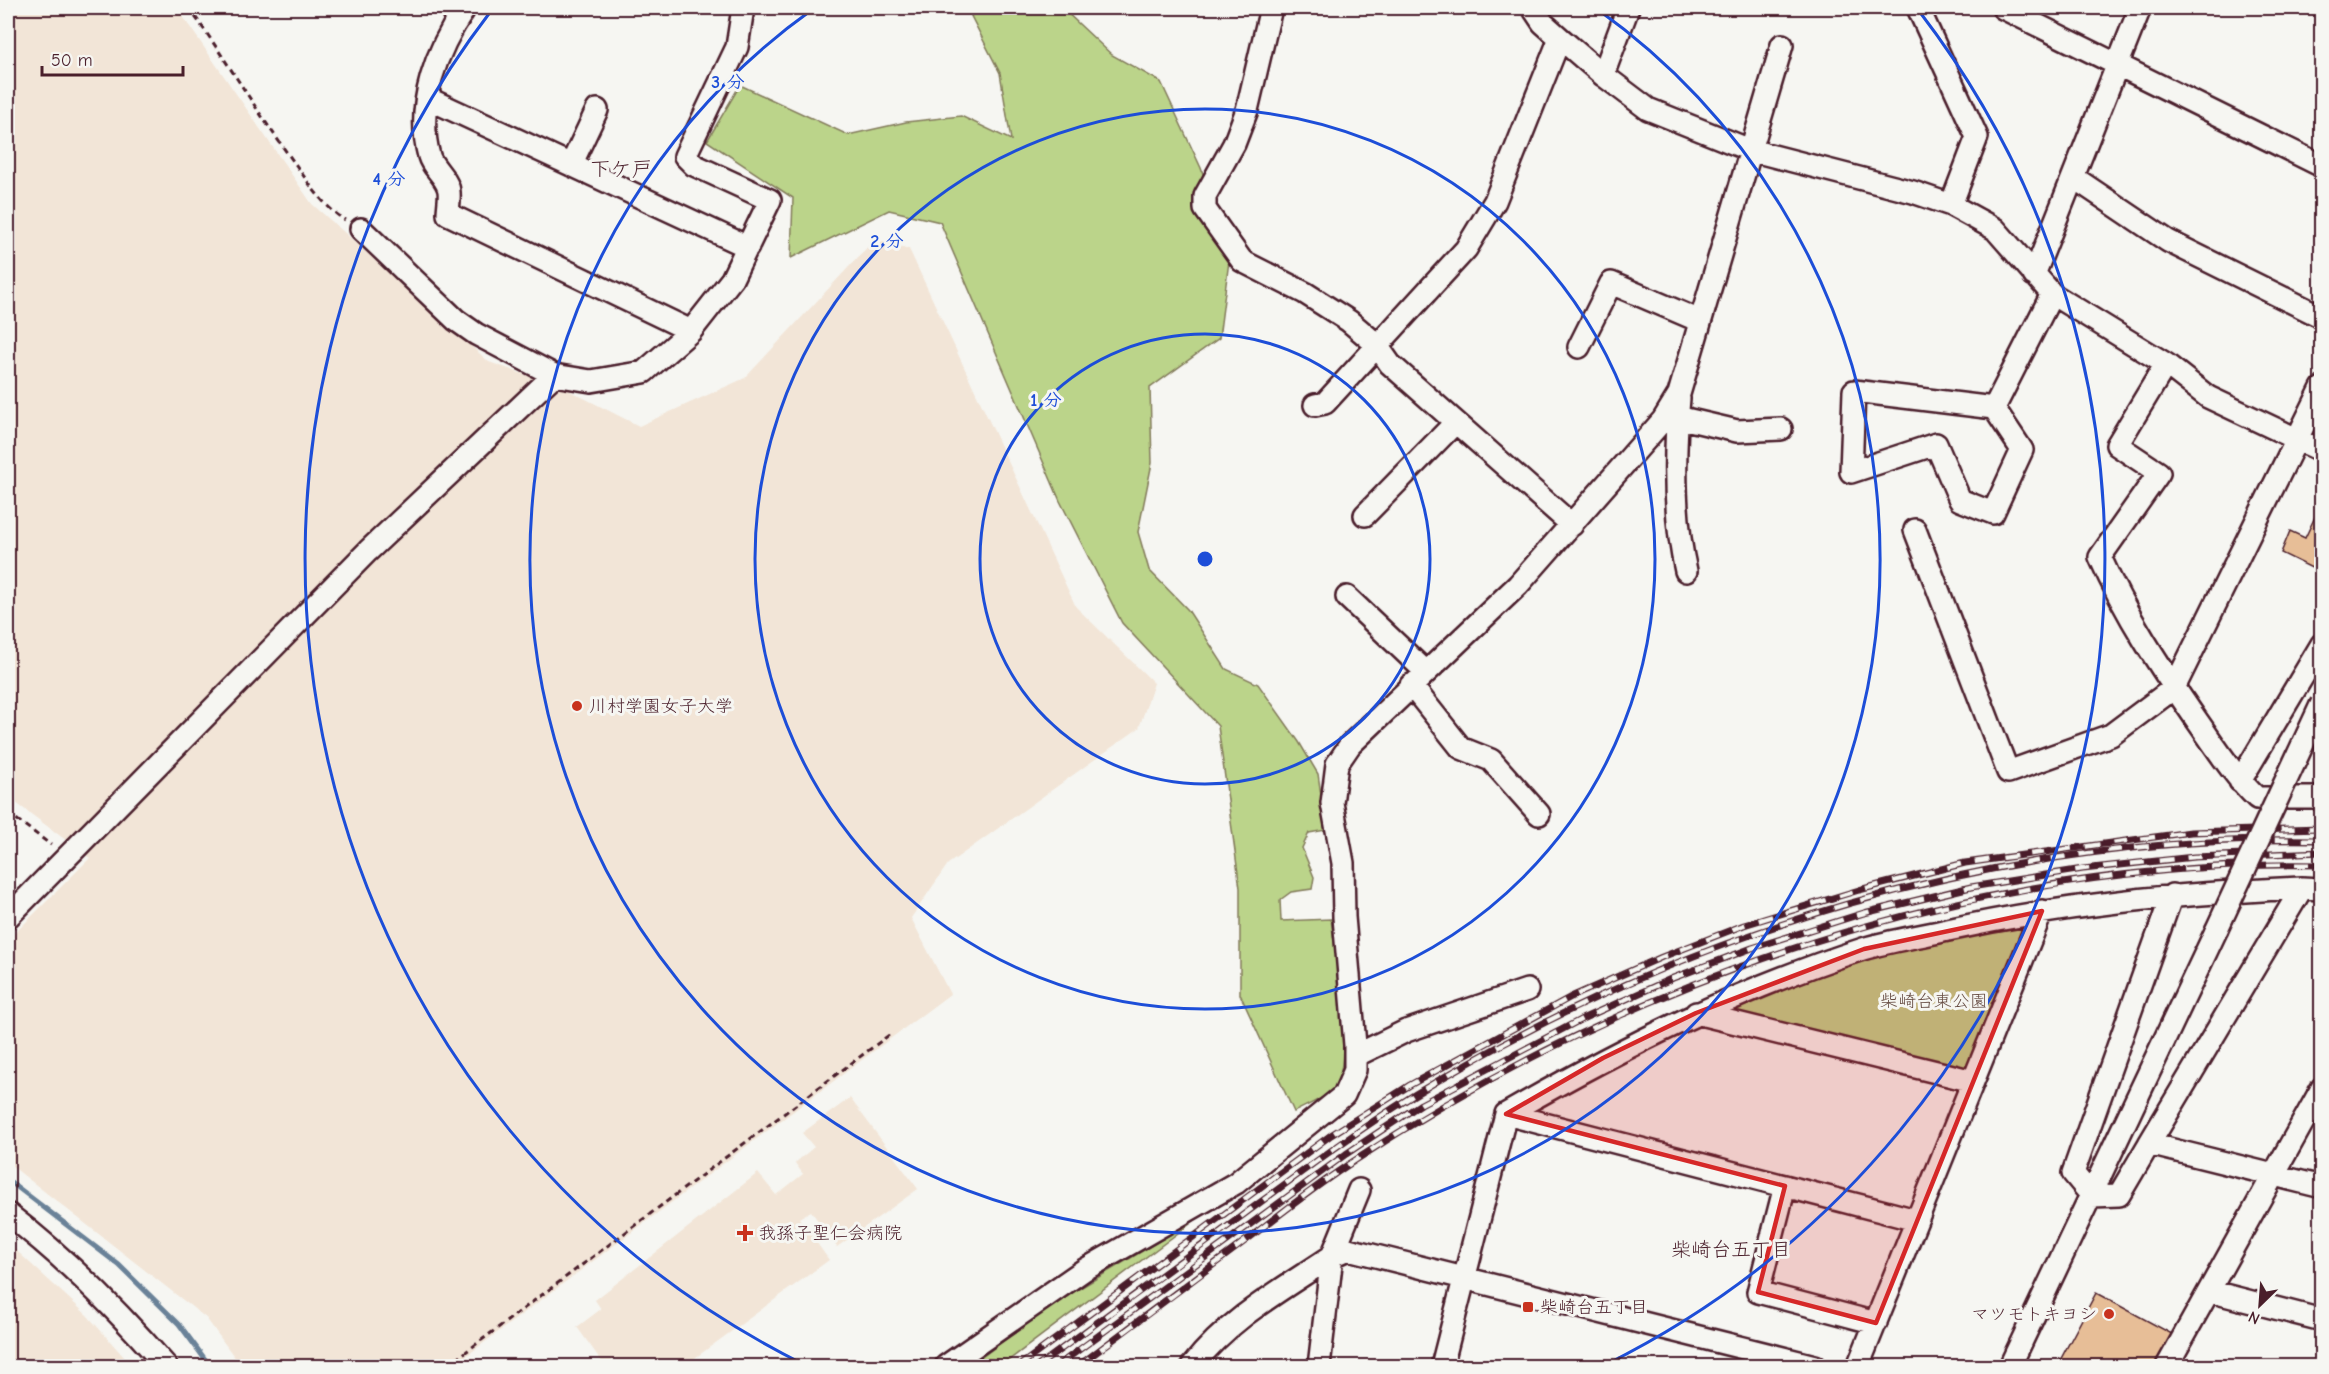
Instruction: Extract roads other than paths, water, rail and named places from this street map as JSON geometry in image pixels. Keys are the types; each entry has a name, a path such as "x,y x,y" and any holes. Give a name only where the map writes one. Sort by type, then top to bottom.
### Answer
{"street":[{"path":"465,8 442,47 428,98 424,125 430,159 449,187 448,214 691,331"},
{"path":"361,229 456,320 554,375 591,381 644,372 691,331 732,279 770,200 694,165 685,156 737,47 743,8"},
{"path":"1271,8 1246,110 1234,144 1205,196 1205,209 1242,261 1305,293 1349,321 1376,344 1390,364 1572,525"},
{"path":"1533,8 1543,22 1560,38 1648,109 1749,150 1913,192 1951,205 1995,229 2052,294 2166,364 2208,397 2322,451"},
{"path":"1603,75 1628,8"},
{"path":"1918,8 1977,137 1951,205"},
{"path":"2003,8 2322,166"},
{"path":"2034,275 2140,8"},
{"path":"1315,405 1325,403 1376,344 1466,249 1495,201 1560,38"},
{"path":"1686,571 1678,539 1677,417 1679,394 1749,150 1782,45"},
{"path":"428,98 748,248"},
{"path":"571,165 597,110"},
{"path":"2073,177 2168,241 2322,317"},
{"path":"1579,347 1611,283 1700,321"},
{"path":"1994,408 2052,294"},
{"path":"2166,364 2117,445 2159,472 2100,557 2118,598 2174,687 2240,781 2257,798 2320,794"},
{"path":"8,917 368,551 554,375"},
{"path":"1914,530 2008,772 2110,735 2174,687 2322,388"},
{"path":"1854,391 1994,408 2022,450 1993,513 1960,500 1936,444 1851,472 1854,391"},
{"path":"946,1366 1084,1270 1236,1183 1344,1095 1351,1083 1355,1056 1344,917 1343,863 1332,803 1337,765 1350,745 1518,585 1663,420 1679,394"},
{"path":"1677,417 1737,431 1781,429"},
{"path":"1365,515 1455,423"},
{"path":"1347,597 1418,678 1461,748 1491,760 1539,814"},
{"path":"2240,781 2322,644"},
{"path":"2010,1366 2092,1196 2322,703"},
{"path":"2092,1196 2119,1195 2149,1144 2312,889"},
{"path":"1442,1366 1506,1114 1603,1058 1696,1013 1864,949 2042,911 2172,895 2312,889"},
{"path":"2092,1196 2073,1173 2172,895"},
{"path":"1858,1366 2042,911"},
{"path":"1355,1056 1406,1031 1527,990"},
{"path":"1696,1013 1973,1081"},
{"path":"2167,1366 2322,1089"},
{"path":"1506,1114 1916,1220"},
{"path":"2149,1144 2322,1187"},
{"path":"1785,1186 1758,1292 1876,1323"},
{"path":"1319,1366 1332,1256 1359,1190"},
{"path":"8,1214 75,1271 130,1325 166,1366"},
{"path":"1192,1366 1213,1340 1234,1321 1332,1256 1348,1249 1815,1366"},
{"path":"2209,1291 2322,1320"}],"waterway":[{"path":"8,1180 119,1265 179,1324 210,1366"}],"railway":[{"path":"1019,1366 1331,1135 1410,1085 1571,997 1662,957 1744,925 1859,890 1965,863 2191,832 2322,828"},
{"path":"1038,1366 1391,1109 1517,1037 1625,985 1736,940 1850,903 1966,874 2084,854 2203,842 2322,840"},
{"path":"1057,1366 1346,1154 1421,1104 1582,1019 1673,978 1752,948 1864,913 1971,887 2083,869 2194,857 2322,852"},
{"path":"1078,1366 1301,1198 1354,1161 1463,1095 1577,1035 1695,984 1816,941 1940,907 2067,883 2194,868 2322,865"}],"place":[{"name":"川村学園女子大学","path":"577,706"},
{"name":"我孫子聖仁会病院","path":"745,1233"},
{"name":"柴崎台五丁目","path":"1528,1307"},
{"name":"マツモトキヨシ","path":"2109,1314"}],"district":[{"name":"下ケ戸","path":"621,169"},
{"name":"柴崎台五丁目","path":"1731,1249"}],"park label":[{"name":"柴崎台東公園","path":"1934,1001"}]}
